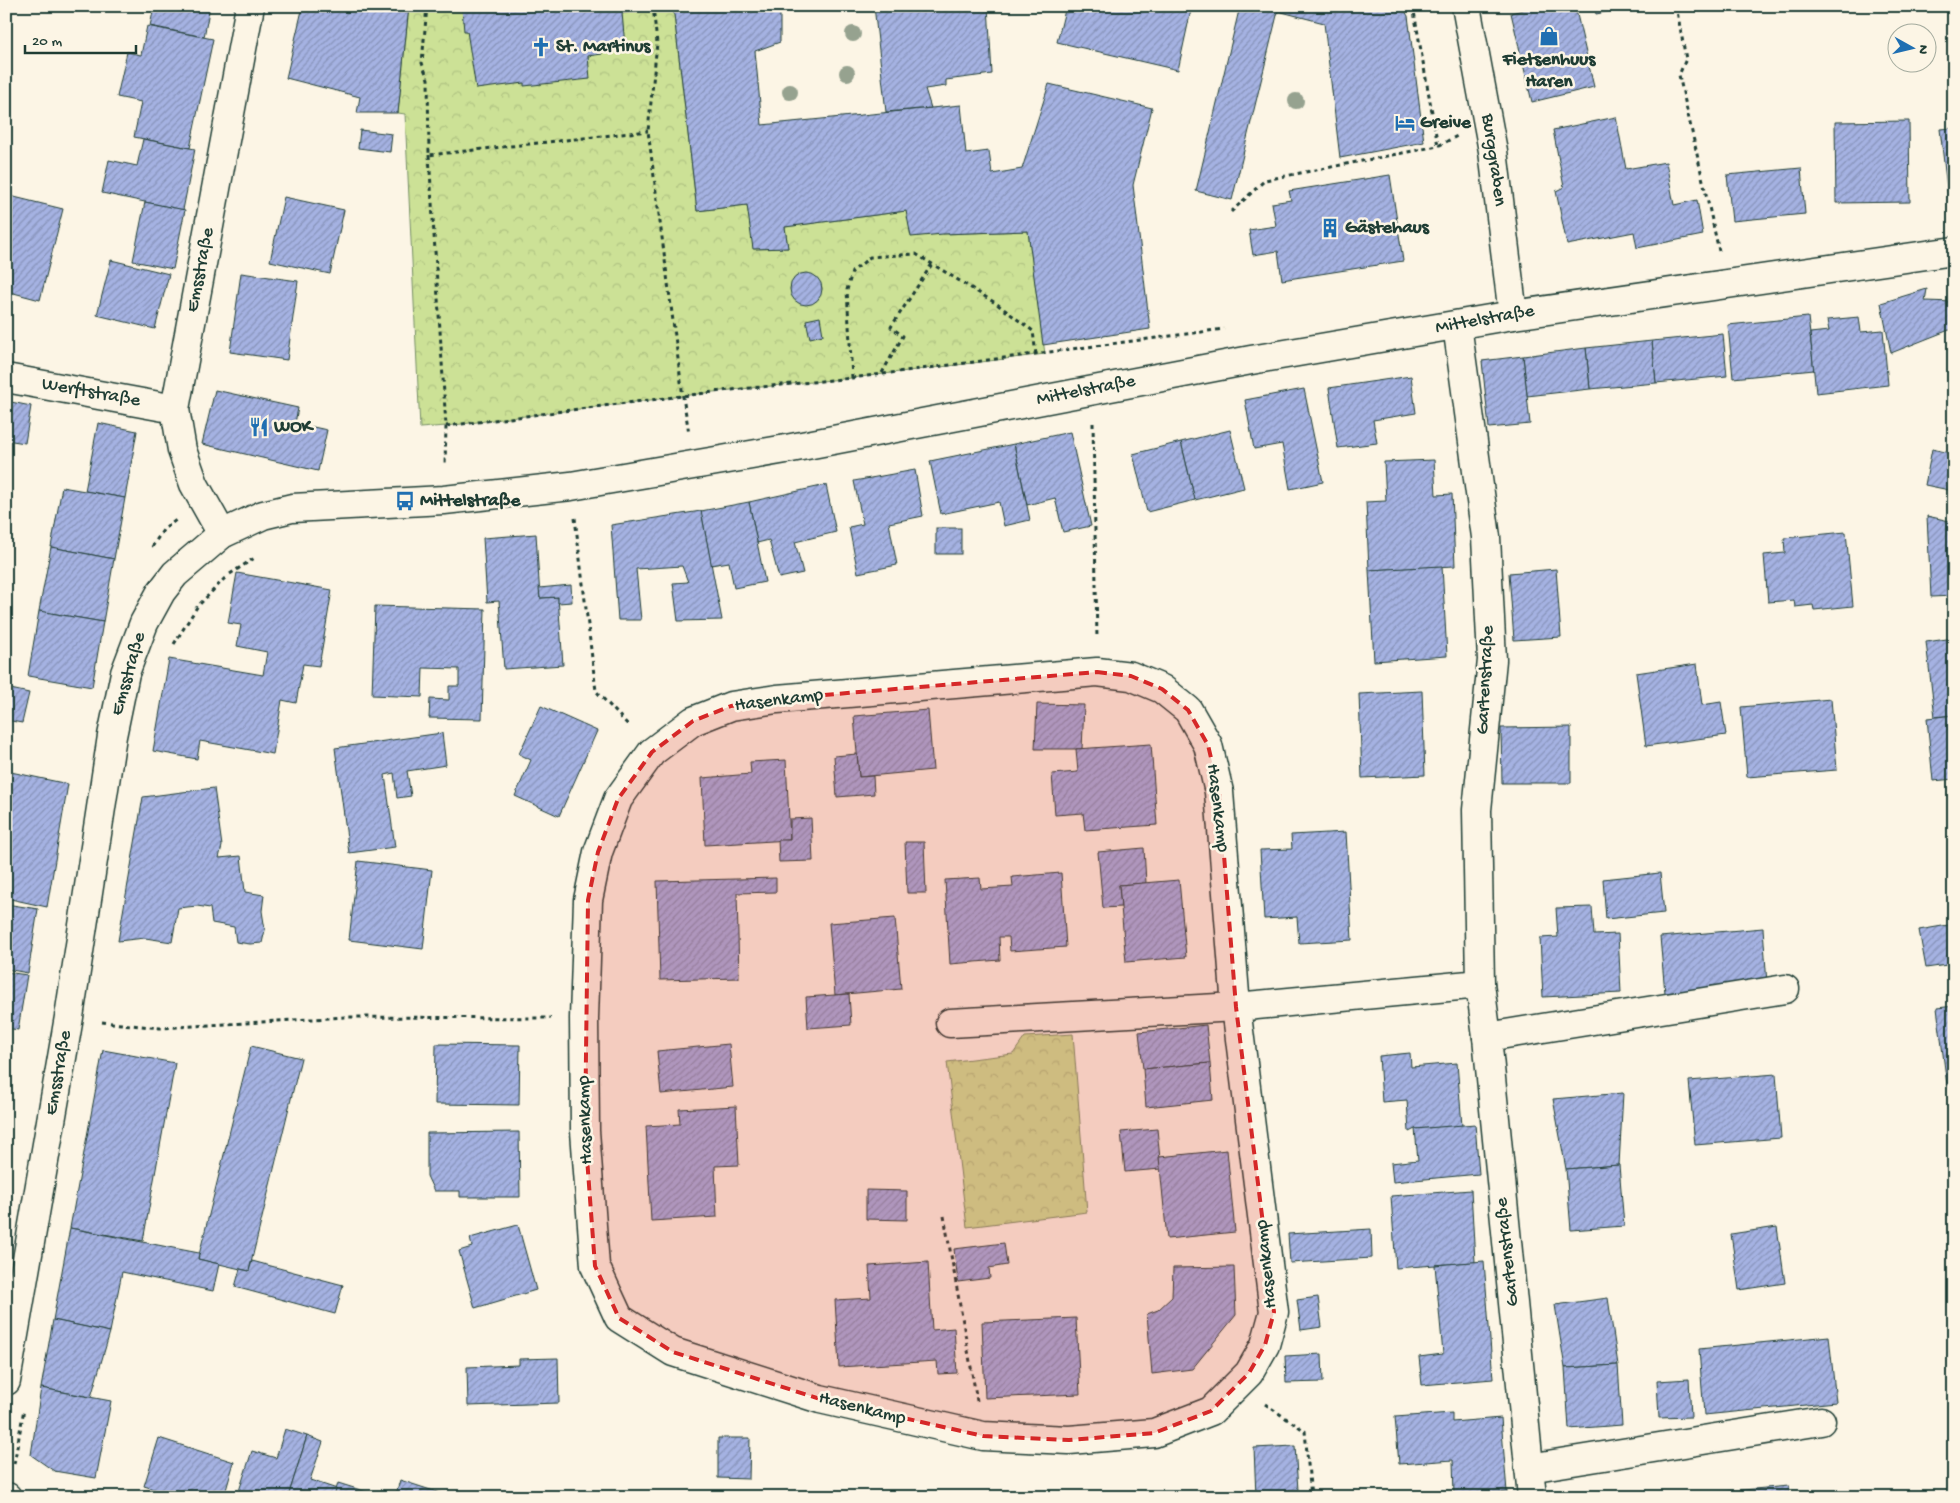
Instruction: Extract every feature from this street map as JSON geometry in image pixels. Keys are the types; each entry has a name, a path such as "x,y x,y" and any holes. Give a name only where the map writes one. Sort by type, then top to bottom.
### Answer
{"street":[{"name":"Emsstraße","path":"6,1382 69,1017 112,736 126,673 144,624 161,592 175,574 222,534 194,484 182,450 175,409 250,6"},
{"name":"Burggraben","path":"1466,6 1489,126 1513,315"},
{"name":"Mittelstraße","path":"222,534 263,515 292,508 444,500 571,486 695,465 1251,360 1513,315 1954,250"},
{"name":"Gartenstraße","path":"1457,325 1486,537 1492,660 1477,810 1480,984 1487,1037 1532,1497"},
{"name":"Werftstraße","path":"6,378 175,409"},
{"name":"Hasenkamp","path":"1097,672 1132,676 1162,689 1188,710 1208,745 1219,792 1236,1006 1274,1312 1265,1345 1250,1373 1212,1411 1154,1433 1069,1440 983,1436 820,1399 673,1352 619,1318 594,1266 585,1132 584,1018 588,900 598,852 618,799 652,752 693,720 730,706 777,699 1097,672"},
{"path":"950,1023 1236,1006 1480,984"},
{"path":"1487,1037 1785,989"},
{"path":"1529,1468 1821,1421"}],"path":[{"path":"427,6 422,63 428,79 429,155 446,426 445,470"},
{"path":"654,6 657,43 648,132 683,397 695,465"},
{"path":"1413,6 1438,146"},
{"path":"1676,6 1686,59 1679,75 1720,257"},
{"path":"1230,212 1264,180 1438,146 1461,134 1489,126"},
{"path":"429,155 648,132"},
{"path":"852,378 847,290 852,272 870,258 916,254 997,304 1033,331 1036,355"},
{"path":"882,374 903,336 890,326 932,264"},
{"path":"446,426 721,391 852,378 1036,355 1228,328"},
{"path":"1089,390 1093,416 1097,672"},
{"path":"571,486 596,690 652,752"},
{"path":"169,651 197,607 229,575 257,557"},
{"path":"69,1017 160,1028 345,1017 584,1018"},
{"path":"944,1216 983,1436"},
{"path":"1250,1373 1264,1403 1305,1431 1312,1497"},
{"path":"13,1468 25,1402"}],"highlighted area":[{"path":"1097,672 1131,676 1162,689 1188,710 1208,745 1219,792 1236,1007 1274,1312 1265,1345 1249,1373 1211,1411 1154,1433 1069,1440 983,1436 917,1422 820,1399 673,1352 619,1318 595,1266 585,1131 588,900 598,852 618,799 652,752 693,721 731,706 777,699"}],"green space":[{"path":"409,6 673,6 697,211 747,205 754,249 788,248 785,227 906,211 943,234 1028,231 1045,354 420,428 405,114 398,113"},
{"path":"1073,1034 1087,1212 967,1227 947,1062 1013,1054 1025,1037"}],"building":[{"path":"149,6 210,6 204,37 150,26 154,7"},
{"path":"303,6 409,6 398,113 357,113 360,97 286,78"},
{"name":"St. Martinus","path":"460,6 636,6 637,12 622,13 625,46 601,48 602,54 588,56 590,79 524,86 524,83 476,89 467,31 464,31 462,8"},
{"path":"673,6 795,6 780,7 780,42 755,51 762,125 961,105 966,154 989,151 992,174 1022,169 1049,84 1152,108 1133,185 1150,329 1043,345 1028,231 911,237 906,211 785,227 788,248 753,249 747,205 697,211"},
{"path":"874,6 988,6 992,74 946,80 946,86 925,89 931,108 886,112"},
{"path":"1066,6 1176,6 1191,10 1178,70 1057,42"},
{"path":"1240,6 1402,6 1408,16 1424,142 1340,158 1324,23 1278,11 1232,200 1196,191"},
{"name":"Fietsenhuus Haren","path":"1538,6 1575,6 1594,87 1532,102 1511,13"},
{"path":"1594,6 1635,6 1596,14"},
{"path":"147,26 213,39 190,148 134,137 141,102 117,97 127,52 141,55"},
{"path":"1616,117 1626,169 1666,162 1674,205 1697,200 1703,235 1637,248 1634,232 1567,245 1556,191 1564,187 1553,130"},
{"path":"1909,121 1910,202 1836,203 1835,122"},
{"path":"1954,128 1954,197 1948,197 1940,129"},
{"path":"360,130 392,134 390,152 358,148"},
{"path":"143,139 195,149 183,210 102,193 109,160 137,166"},
{"path":"1801,168 1805,214 1732,221 1727,175"},
{"name":"Gästehaus","path":"1390,175 1403,261 1282,280 1278,251 1253,255 1249,230 1276,226 1272,203 1291,200 1289,191"},
{"path":"6,195 63,209 40,300 6,291"},
{"path":"284,197 344,210 330,274 270,261"},
{"path":"145,202 185,210 173,269 133,261"},
{"path":"111,260 169,274 155,329 97,315"},
{"path":"241,273 298,281 287,360 230,352"},
{"path":"806,273 812,274 817,278 821,283 821,295 817,300 812,304 806,305 800,304 795,300 791,295 790,289 791,283 795,278 800,274"},
{"path":"1927,289 1925,301 1954,302 1954,331 1949,330 1891,353 1881,303"},
{"path":"820,317 823,335 810,338 806,320"},
{"path":"1808,317 1814,370 1733,378 1728,325"},
{"path":"1859,317 1861,332 1883,330 1888,385 1816,393 1810,333 1829,331 1827,320"},
{"path":"1723,334 1727,376 1656,383 1652,341"},
{"path":"1652,341 1656,383 1590,389 1586,348"},
{"path":"1586,348 1590,389 1527,396 1523,356"},
{"path":"1523,356 1530,424 1489,428 1482,361"},
{"path":"1411,376 1416,413 1373,420 1377,443 1338,448 1329,388"},
{"path":"1304,389 1323,482 1290,489 1282,444 1254,449 1245,400"},
{"name":"WOK","path":"215,390 298,408 295,423 327,430 318,471 202,444"},
{"path":"6,401 31,406 25,443 6,440"},
{"path":"98,423 137,431 125,498 85,491"},
{"path":"1230,430 1244,488 1195,500 1181,442"},
{"path":"1070,432 1091,526 1063,532 1055,498 1027,505 1014,444"},
{"path":"1181,442 1195,500 1147,512 1133,454"},
{"path":"1014,444 1030,520 1004,526 999,502 941,514 930,461"},
{"path":"1932,449 1954,454 1954,491 1925,485"},
{"path":"1434,460 1436,495 1452,494 1455,566 1369,570 1366,502 1386,501 1384,462"},
{"path":"915,470 923,516 889,523 897,565 858,573 849,527 863,524 854,481"},
{"path":"826,485 836,532 795,542 803,573 779,578 769,540 757,543 749,502"},
{"path":"62,487 125,498 114,559 51,547"},
{"path":"749,502 765,582 734,588 729,562 711,565 701,511"},
{"path":"701,511 722,620 678,621 673,583 688,582 682,566 636,569 641,620 618,620 611,525"},
{"path":"1927,516 1954,522 1954,596 1931,597"},
{"path":"936,528 961,528 961,554 936,554"},
{"path":"1846,532 1853,606 1814,610 1813,605 1795,607 1794,600 1768,602 1764,555 1785,553 1784,538"},
{"path":"536,534 540,598 558,597 563,665 504,669 499,601 487,602 483,538"},
{"path":"51,547 114,559 103,622 39,611"},
{"path":"1442,566 1447,656 1374,661 1369,570"},
{"path":"1556,569 1561,637 1514,640 1509,573"},
{"path":"237,573 332,590 319,666 303,664 296,703 282,700 273,754 200,741 197,759 153,751 169,659 263,675 267,652 237,646 241,625 228,623"},
{"path":"571,585 572,602 558,603 558,597 540,598 539,588"},
{"path":"375,606 485,609 482,719 429,718 430,699 449,700 449,686 459,686 459,669 423,668 422,697 372,695"},
{"path":"39,611 103,622 92,687 28,676"},
{"path":"1954,638 1954,715 1935,717 1926,642"},
{"path":"1697,664 1702,705 1721,702 1726,735 1646,746 1636,673"},
{"path":"6,688 29,693 22,723 6,720"},
{"path":"1422,691 1425,775 1362,778 1359,694"},
{"path":"1831,699 1837,770 1747,777 1741,707"},
{"path":"1037,704 1084,705 1082,749 1035,749"},
{"path":"541,706 597,731 559,816 515,796 531,760 519,754"},
{"path":"928,710 933,770 859,777 854,716"},
{"path":"1954,715 1954,779 1933,781 1927,718"},
{"path":"1571,727 1571,783 1502,783 1501,728"},
{"path":"442,733 446,765 407,771 411,796 397,798 394,773 385,775 395,847 349,853 335,748"},
{"path":"1151,744 1157,825 1085,830 1083,813 1055,815 1052,774 1078,772 1076,749"},
{"path":"857,754 859,777 873,776 874,794 837,797 834,756"},
{"path":"786,760 790,840 705,845 702,778 751,774 750,762"},
{"path":"6,771 68,784 47,907 6,898"},
{"path":"214,788 222,846 219,858 241,856 245,892 264,895 262,911 265,930 262,943 236,942 234,927 212,923 210,908 197,906 178,908 172,942 145,938 118,941 143,797"},
{"path":"811,818 813,861 779,862 778,840 790,840 790,819"},
{"path":"1346,832 1352,940 1299,943 1297,917 1264,919 1260,850 1292,849 1291,835"},
{"path":"905,842 924,842 926,893 907,893"},
{"path":"1144,848 1146,883 1119,885 1121,907 1103,908 1098,852"},
{"path":"358,861 432,870 423,949 349,940"},
{"path":"1061,873 1066,947 1010,951 1009,937 999,937 1000,960 950,964 945,880 980,878 981,889 1013,887 1012,877"},
{"path":"1660,873 1664,913 1606,919 1603,879"},
{"path":"776,878 776,892 737,893 739,978 660,980 657,881"},
{"path":"1179,880 1186,957 1126,962 1119,885"},
{"path":"6,904 38,909 28,973 6,969"},
{"path":"1592,907 1594,935 1618,934 1621,993 1543,997 1540,938 1558,937 1556,908"},
{"path":"895,918 901,989 835,995 829,923"},
{"path":"1954,924 1954,964 1926,968 1919,930"},
{"path":"1763,928 1767,984 1665,993 1660,937"},
{"path":"6,972 27,975 18,1030 6,1028"},
{"path":"849,994 851,1025 808,1028 806,997"},
{"path":"1954,1006 1954,1084 1947,1085 1937,1008"},
{"path":"1206,1025 1210,1063 1143,1069 1139,1032"},
{"path":"436,1044 520,1045 519,1105 435,1104"},
{"path":"729,1044 733,1087 661,1094 657,1051"},
{"path":"251,1046 301,1058 249,1271 198,1259"},
{"path":"103,1050 175,1063 143,1241 70,1228"},
{"path":"1410,1053 1411,1067 1457,1063 1462,1126 1415,1129 1409,1132 1407,1100 1382,1102 1379,1056"},
{"path":"1210,1063 1213,1100 1146,1107 1143,1069"},
{"path":"1776,1074 1781,1138 1695,1145 1689,1081"},
{"path":"1950,1086 1954,1086 1954,1115"},
{"path":"1623,1093 1619,1165 1566,1169 1553,1099"},
{"path":"736,1106 739,1165 715,1166 717,1217 651,1221 646,1126 680,1124 679,1109"},
{"path":"1475,1124 1479,1174 1393,1182 1391,1163 1418,1160 1415,1129"},
{"path":"1157,1129 1161,1169 1125,1172 1121,1132"},
{"path":"519,1132 520,1197 460,1197 460,1191 434,1191 427,1176 427,1133"},
{"path":"1227,1150 1235,1232 1167,1239 1159,1157"},
{"path":"1619,1165 1624,1226 1571,1230 1566,1169"},
{"path":"866,1190 907,1191 907,1220 866,1219"},
{"path":"1471,1190 1475,1262 1396,1268 1391,1196"},
{"path":"518,1225 536,1290 475,1308 459,1251 472,1247 470,1238"},
{"path":"1777,1227 1785,1283 1739,1290 1731,1234"},
{"path":"70,1228 199,1253 198,1259 219,1264 213,1291 122,1272 110,1332 53,1320"},
{"path":"1371,1229 1372,1258 1290,1263 1288,1234"},
{"path":"1004,1243 1007,1265 989,1268 990,1278 958,1282 954,1249"},
{"path":"252,1261 343,1285 335,1314 235,1287 240,1269 249,1271"},
{"path":"1484,1261 1493,1379 1422,1385 1419,1357 1443,1354 1435,1265"},
{"path":"928,1262 932,1330 954,1328 957,1373 938,1374 937,1361 839,1367 835,1300 871,1298 869,1266"},
{"path":"1234,1267 1236,1315 1192,1369 1152,1374 1147,1314 1158,1310 1172,1297 1173,1268"},
{"path":"1318,1297 1322,1327 1301,1330 1297,1300"},
{"path":"1608,1298 1618,1365 1565,1368 1555,1305"},
{"path":"1076,1318 1080,1394 985,1398 982,1322"},
{"path":"53,1320 110,1332 91,1397 41,1388"},
{"path":"1829,1336 1836,1402 1704,1415 1699,1349"},
{"path":"1322,1354 1323,1382 1286,1383 1285,1356"},
{"path":"558,1358 559,1403 468,1406 467,1367 519,1365 519,1359"},
{"path":"1618,1365 1622,1425 1569,1429 1565,1368"},
{"path":"1689,1379 1691,1417 1659,1418 1657,1381"},
{"path":"41,1388 111,1401 96,1478 54,1471 31,1455"},
{"path":"1452,1413 1452,1422 1501,1418 1507,1492 1454,1496 1453,1460 1399,1464 1395,1417"},
{"path":"285,1429 307,1436 288,1497 237,1497 252,1451 276,1458"},
{"path":"307,1436 323,1442 310,1480 337,1489 334,1497 288,1497"},
{"path":"159,1438 234,1462 224,1497 161,1497 163,1492 144,1486"},
{"path":"718,1438 750,1438 749,1479 718,1478"},
{"path":"1295,1446 1298,1490 1289,1490 1289,1497 1256,1497 1254,1448"},
{"path":"400,1480 446,1495 446,1497 395,1497"},
{"path":"338,1483 383,1497 334,1497"},
{"path":"1789,1486 1789,1497 1709,1497 1708,1493"},
{"path":"1507,1492 1507,1497 1454,1497 1454,1496"}],"place":[{"name":"Fietsenhuus Haren","path":"1549,36"},
{"name":"St. Martinus","path":"541,47"},
{"name":"Greive","path":"1405,123"},
{"name":"Gästehaus","path":"1330,228"},
{"name":"WOK","path":"259,427"},
{"name":"Mittelstraße","path":"405,501"}]}
